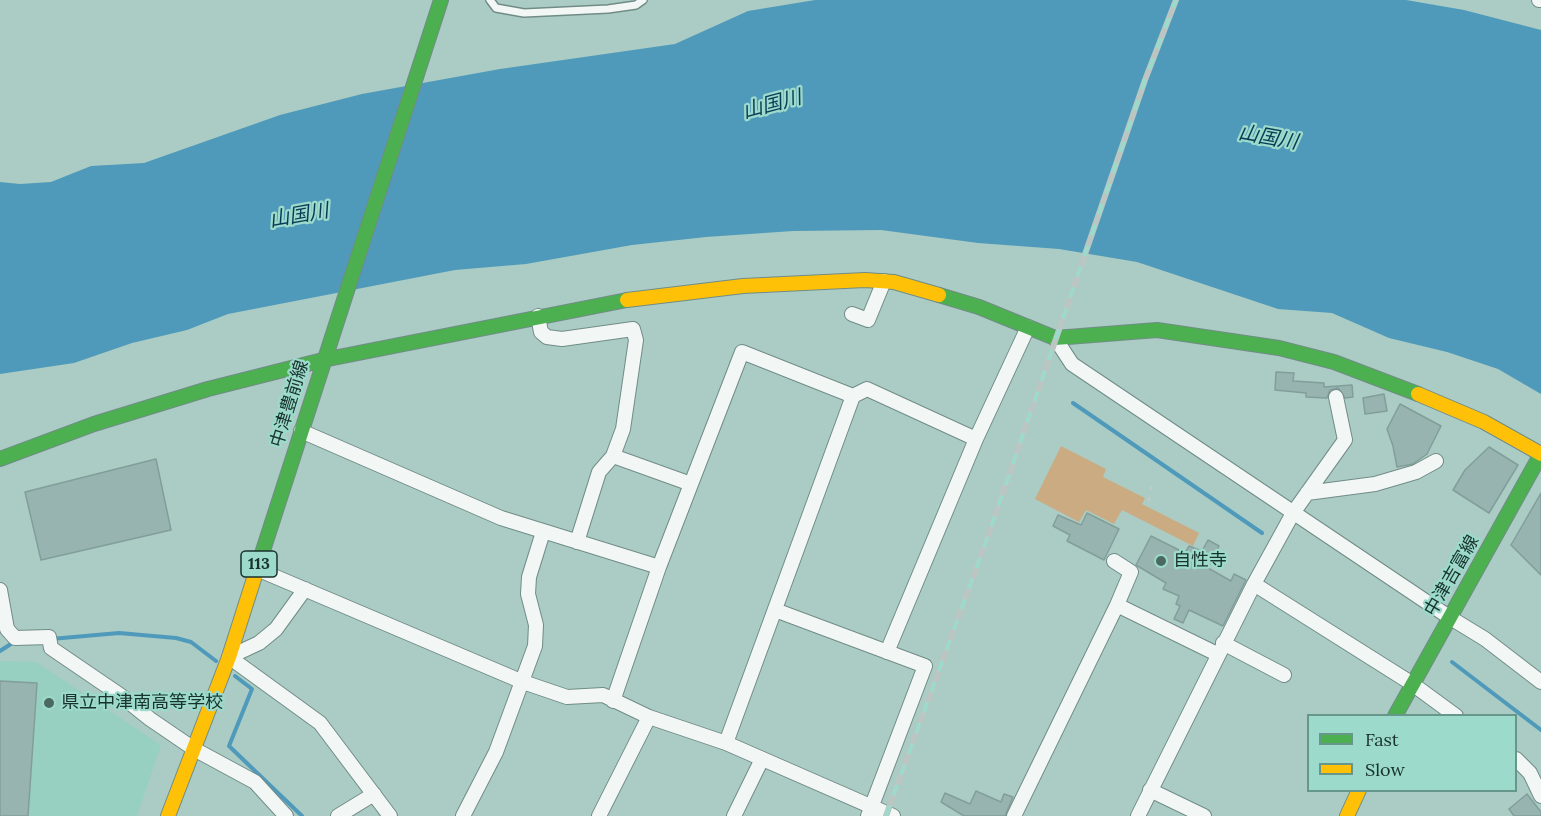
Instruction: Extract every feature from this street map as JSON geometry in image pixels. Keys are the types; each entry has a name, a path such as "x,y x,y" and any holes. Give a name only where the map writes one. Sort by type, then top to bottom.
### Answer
{"street":[{"name":"中津豊前線","path":"168,816 229,657 302,431 322,360 341,309 441,0"},
{"path":"0,459 94,424 185,396 322,360 641,297 720,289 865,280 884,281 979,307 1055,338 1157,330 1279,348 1334,362 1394,384 1484,422 1541,454"},
{"path":"852,314 868,320 884,281"},
{"path":"538,316 541,332 547,337 562,339 633,329 636,340 623,429 613,456 599,472 577,542"},
{"path":"887,652 976,439 1028,327"},
{"path":"1055,338 1072,364 1485,639 1541,681"},
{"path":"613,700 659,567 742,352 853,396"},
{"path":"726,743 853,396 867,389 976,439"},
{"path":"1138,816 1220,649 1293,513 1345,440 1336,397"},
{"path":"302,431 501,518 659,567"},
{"name":"中津吉富線","path":"1396,714 1411,683 1541,454"},
{"path":"613,456 691,484"},
{"path":"1307,493 1375,484 1416,472 1436,461"},
{"path":"463,816 496,752 523,682 537,637 528,594 529,577 543,531"},
{"path":"1014,816 1131,572 1114,561"},
{"path":"257,569 523,682 567,697 603,695 649,717 726,743 871,811 893,816"},
{"path":"1254,584 1411,683 1453,714"},
{"path":"305,589 276,629 258,643 229,657 320,723 390,816"},
{"path":"0,590 7,629 15,638 49,636 51,648 194,749 255,782 286,816"},
{"path":"1117,604 1284,675"},
{"path":"775,610 925,666 871,811"},
{"path":"599,816 649,717"},
{"path":"734,816 762,759"},
{"path":"1517,761 1530,773 1541,796"},
{"path":"1150,790 1204,816"},
{"path":"1347,816 1358,792"},
{"path":"339,816 374,794"}],"lane":[{"path":"490,0 496,8 524,13 608,9 636,5 643,0"}],"path":[{"path":"1148,501 1151,495"}],"shaded area":[{"path":"1061,446 1106,469 1103,477 1145,498 1142,504 1199,533 1193,546 1122,510 1114,524 1086,510 1079,522 1035,499"},
{"name":"県立中津南高等学校","path":"0,661 36,662 161,745 137,816 0,816"}],"water":[{"name":"山国川","path":"815,0 1406,0 1464,10 1541,30 1541,394 1498,369 1447,352 1389,338 1332,313 1278,309 1137,262 1059,249 978,243 881,230 793,231 706,237 632,245 526,264 455,270 228,314 187,330 132,343 74,363 0,374 0,182 20,184 51,182 91,166 144,163 280,115 362,94 500,69 675,44 748,11"}],"building":[{"path":"1276,372 1294,373 1293,381 1324,383 1324,387 1352,385 1353,397 1345,398 1338,388 1330,390 1327,398 1306,397 1306,393 1275,390"},
{"path":"1384,394 1387,411 1365,414 1363,398"},
{"path":"1400,404 1441,426 1427,454 1413,464 1397,467 1387,429"},
{"path":"1489,447 1518,465 1489,513 1453,490 1465,470"},
{"path":"156,459 171,530 41,560 25,492"},
{"path":"1541,493 1541,575 1511,545"},
{"path":"1087,513 1119,529 1104,560 1067,541 1070,535 1053,526 1058,515 1081,525"},
{"path":"1151,536 1185,553 1189,546 1202,551 1208,540 1219,546 1208,568 1231,581 1234,574 1246,580 1223,626 1189,610 1183,623 1174,619 1180,606 1176,604 1179,596 1163,589 1166,583 1136,565"},
{"path":"0,681 37,683 28,816 0,816"},
{"path":"976,791 1001,802 1004,794 1013,797 1005,816 964,816 941,802 945,793 970,804"},
{"path":"1527,794 1541,812 1541,816 1514,816 1509,809"}],"waterway":[{"path":"1073,403 1262,533"},
{"path":"51,639 119,633 176,638 191,642 216,661"},
{"path":"0,651 14,642"},
{"path":"1452,662 1541,730"},
{"path":"235,676 252,689 229,746 302,816"}],"railway":[{"path":"886,816 988,536 1145,80 1176,0"}],"traffic: fast":[{"path":"258,566 441,0"},
{"path":"939,295 979,307 1055,338 1157,330 1279,348 1334,362 1418,394"},
{"path":"0,459 94,424 208,389 323,360 627,300"},
{"path":"1396,714 1541,454"}],"traffic: slow":[{"path":"627,300 743,286 865,280 894,282 939,295"},
{"path":"1418,394 1484,422 1541,454"},
{"path":"168,816 229,657 258,566"},
{"path":"1347,816 1358,792"}],"place":[{"name":"自性寺","path":"1161,561"},
{"name":"県立中津南高等学校","path":"49,703"}]}
